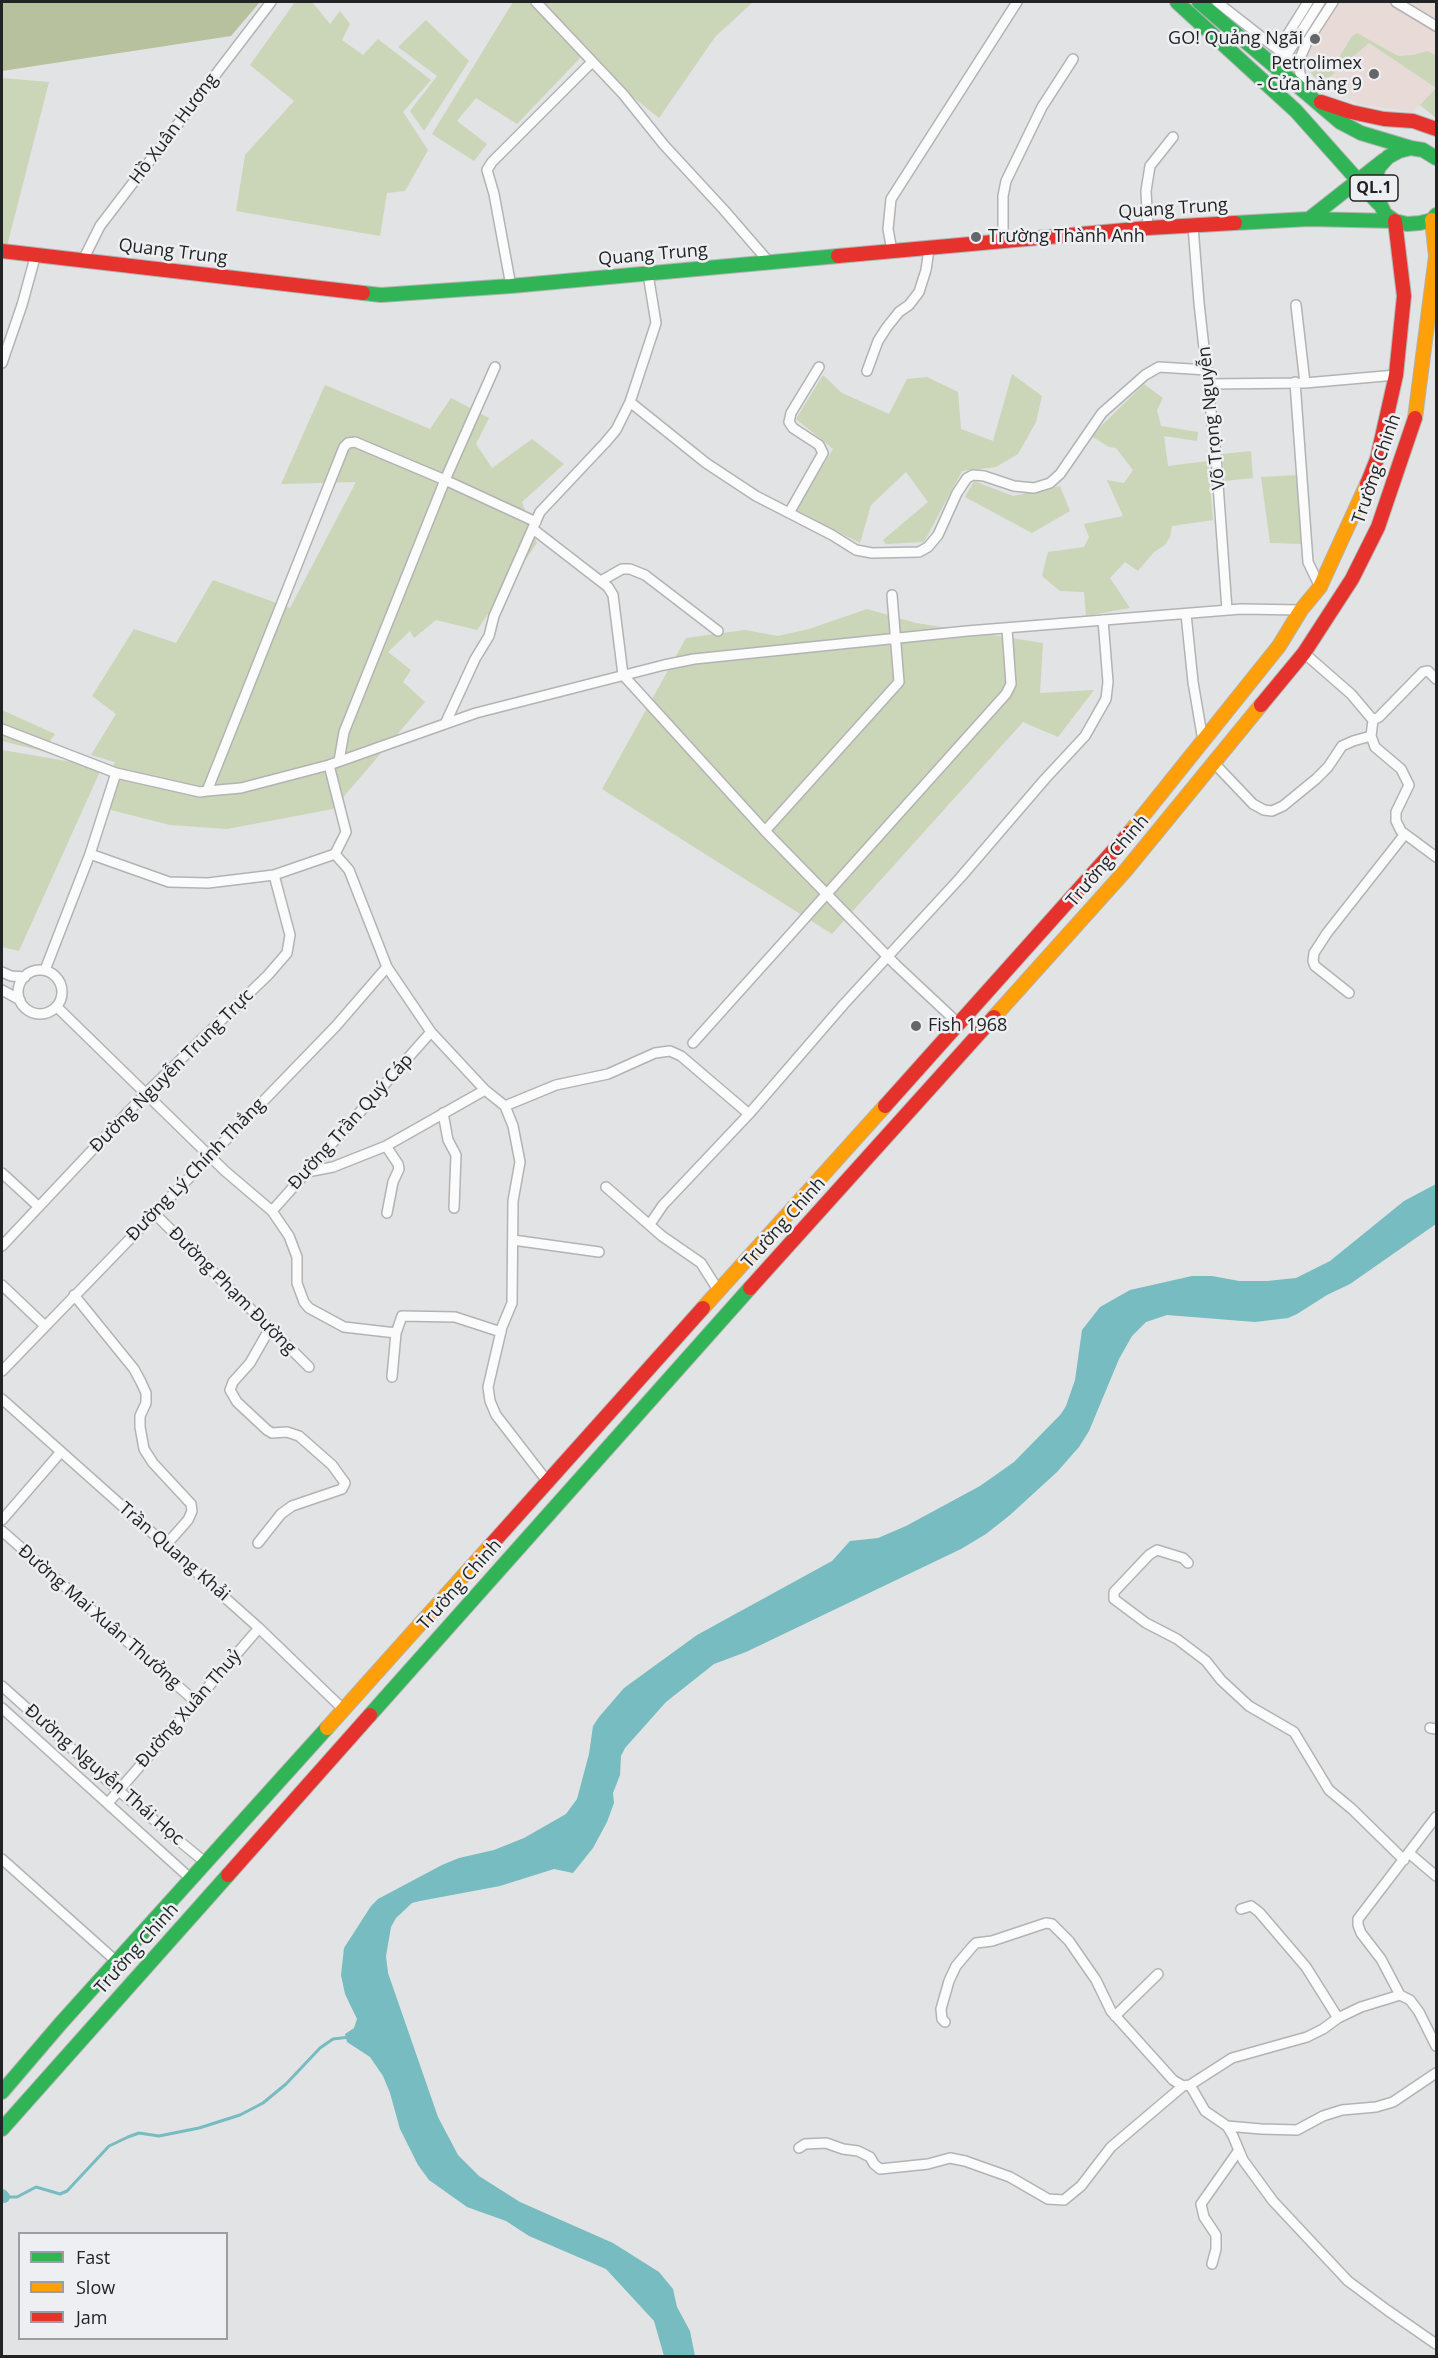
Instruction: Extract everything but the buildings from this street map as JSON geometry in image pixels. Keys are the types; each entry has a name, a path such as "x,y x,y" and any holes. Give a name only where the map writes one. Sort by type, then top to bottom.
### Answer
{"main road":[{"name":"QL.1","path":"1177,2 1296,111 1385,213 1395,221 1407,224 1435,218"},
{"path":"1200,2 1331,116 1350,128 1423,150 1436,157"},
{"path":"1304,93 1321,102 1351,112 1384,119 1413,121 1437,129"},
{"name":"QL.1","path":"1378,203 1374,191 1379,167 1388,157 1411,148"},
{"path":"1309,219 1388,157"},
{"name":"Trường Chinh","path":"2,2129 740,1299 1126,870 1304,653 1352,579 1377,527 1416,416 1436,255 1435,218"},
{"name":"Quang Trung","path":"2,251 381,295 511,286 1148,228 1309,219 1395,221"},
{"name":"Trường Chinh","path":"3,2087 1131,831 1279,646 1301,610 1320,587 1356,511 1377,459 1396,375 1404,296 1395,221"},
{"path":"1396,375 1422,377"},
{"path":"1301,610 1323,623"},
{"path":"959,1024 974,1037"},
{"path":"721,1288 740,1299"},
{"path":"346,1705 366,1718"}],"street":[{"name":"Hồ Xuân Hương","path":"83,260 100,226 271,2"},
{"path":"536,2 591,63 623,94 663,145 769,262"},
{"path":"892,251 888,229 891,199 1017,2"},
{"path":"1217,2 1299,68"},
{"path":"1278,50 1308,2"},
{"path":"1286,56 1320,2"},
{"path":"1304,93 1299,68 1301,56 1307,42 1333,2"},
{"path":"1396,2 1437,27"},
{"path":"1004,242 1003,196 1006,181 1042,107 1072,59"},
{"path":"511,286 494,194 487,170 492,162 591,63"},
{"path":"1148,228 1146,191 1150,166 1173,137"},
{"name":"Võ Trọng Nguyễn","path":"1193,226 1221,512 1227,610"},
{"path":"867,371 878,341 887,327 919,292 926,270 929,249"},
{"path":"2,363 22,305 36,254"},
{"path":"446,723 475,658 489,636 494,616 540,512 616,430 630,402 656,323 648,274"},
{"path":"1296,306 1305,383"},
{"path":"90,854 169,882 208,883 274,875 335,854 346,832 334,763 344,732 445,480 495,367"},
{"path":"789,513 823,453 819,445 793,428 789,422 791,413 819,367"},
{"path":"630,402 706,463 756,496 861,553 919,552 928,547 938,535 957,493 967,478 978,475 1014,486 1034,488 1050,483 1060,474 1102,413 1145,375 1159,367 1207,370"},
{"path":"1209,384 1305,383 1396,375"},
{"path":"1295,382 1308,562 1320,587"},
{"path":"207,791 344,447 348,443 356,442 445,480 534,525 608,587 612,595 623,675 765,831 888,956 959,1024"},
{"path":"601,581 622,569 630,569 645,575 718,631"},
{"path":"765,831 899,682 892,595"},
{"path":"2,729 116,773 200,792 241,788 334,763 446,723 623,675 693,659 967,631 1227,610 1267,608 1301,610"},
{"path":"1186,614 1193,682 1203,741"},
{"path":"650,1224 663,1205 749,1114 960,878 1045,779 1080,743 1096,720 1106,699 1103,620"},
{"path":"693,1043 1006,694 1011,684 1007,629"},
{"path":"1304,653 1351,694 1373,720 1371,736 1375,747 1401,769 1409,785 1396,812 1396,821 1405,834 1437,857"},
{"path":"1373,720 1379,717 1423,672 1428,671 1437,679"},
{"path":"1214,763 1253,804 1264,810 1272,811 1283,806 1316,779 1328,767 1342,746 1371,736"},
{"path":"45,970 90,854 116,773"},
{"path":"1348,993 1315,966 1312,961 1314,953 1327,933 1405,834"},
{"path":"335,854 349,870 387,967 431,1032 484,1090 506,1106 518,1145 520,1162 513,1201 512,1302 501,1332 490,1376 490,1401 496,1415 547,1481"},
{"name":"Đường Nguyễn Trung Trực","path":"2,1246 145,1094 268,975 287,953 290,935 274,875"},
{"name":"Đường Lý Chính Thắng","path":"2,1371 44,1325 155,1214 336,1026 387,967"},
{"path":"2,990 20,1000 33,1014 50,1012 62,999 63,990 60,981 45,970 36,970 25,977 19,986 20,1000"},
{"path":"2,972 11,976 25,977"},
{"path":"57,1007 145,1094 272,1211 289,1236 297,1257 297,1282 303,1302 309,1308 344,1327 396,1334"},
{"name":"Đường Trần Quý Cáp","path":"272,1211 431,1032"},
{"path":"506,1106 555,1085 608,1074 655,1053 670,1051 681,1056 749,1114"},
{"path":"307,1172 333,1167 386,1146 484,1090"},
{"path":"443,1113 448,1140 456,1155 454,1208"},
{"path":"386,1146 399,1169 393,1182 387,1213"},
{"path":"2,1173 39,1207"},
{"path":"606,1187 662,1236 701,1263 721,1288"},
{"name":"Đường Phạm Đường","path":"155,1214 309,1367"},
{"path":"513,1240 599,1252"},
{"path":"2,1285 44,1325"},
{"path":"74,1295 134,1369 146,1393 146,1403 140,1416 144,1449 153,1463 191,1504 192,1511 188,1520 166,1545"},
{"path":"392,1377 396,1334 402,1316 407,1314 455,1317 501,1332"},
{"path":"258,1543 281,1514 292,1506 342,1489 345,1483 332,1465 298,1436 287,1432 267,1431 237,1402 230,1390 233,1382 250,1363 270,1328"},
{"name":"Trần Quang Khải","path":"2,1399 346,1705"},
{"path":"2,1520 60,1453"},
{"name":"Đường Mai Xuân Thưởng","path":"2,1531 196,1702"},
{"path":"1188,1563 1183,1558 1157,1550 1149,1555 1114,1592 1114,1599 1146,1623 1177,1639 1206,1661 1221,1680 1244,1702 1294,1732 1329,1790 1407,1857 1437,1876"},
{"name":"Đường Xuân Thuỷ","path":"108,1803 260,1628"},
{"name":"Đường Nguyễn Thái Học","path":"2,1686 119,1791 206,1863"},
{"name":"Đường Nguyễn Thái Học","path":"2,1708 191,1880"},
{"path":"1437,1817 1358,1919 1358,1925 1381,1959 1400,1995 1410,2000 1419,2012 1437,2046"},
{"path":"2,1859 116,1961"},
{"path":"1241,1909 1251,1906 1259,1912 1306,1967 1338,2018"},
{"path":"945,2022 940,2009 949,1981 956,1966 976,1943 992,1941 1046,1923 1058,1929 1069,1941 1096,1980 1106,2003 1115,2016 1173,2080 1186,2086 1205,2111 1227,2126 1261,2130 1297,2130 1315,2119 1341,2110 1376,2108 1393,2102 1437,2073"},
{"path":"1115,2016 1158,1974"},
{"path":"799,2148 805,2144 826,2143 858,2151 870,2157 880,2169 915,2166 950,2158 1010,2177 1048,2199 1064,2200 1081,2186 1111,2147 1186,2086 1232,2058 1307,2037 1361,2007 1400,1995"},
{"path":"1227,2126 1243,2160 1273,2201 1348,2281 1437,2343"},
{"path":"1212,2264 1216,2235 1204,2217 1201,2204 1239,2150"}],"shaded area":[{"name":"GO! Quảng Ngãi","path":"1303,2 1436,2 1436,79 1359,34 1352,36 1330,72 1307,59 1304,63 1278,42"},
{"name":"Petrolimex - Cửa hàng 9","path":"1369,43 1436,88 1413,112 1359,104 1321,83"}],"green space":[{"path":"2,2 260,2 231,36 2,71"},
{"path":"295,2 312,2 330,24 340,11 350,24 342,40 363,55 378,39 431,80 403,112 428,150 405,191 387,193 380,236 236,211 245,155 294,101 250,65"},
{"path":"513,2 753,2 715,37 659,118 582,56 517,124 476,98 457,121 487,144 474,161 432,134"},
{"path":"426,20 469,61 424,131 410,111 437,76 398,47"},
{"path":"1357,33 1398,56 1428,51 1436,56 1436,88 1369,43 1326,80 1321,81 1314,77 1304,63 1307,58 1330,72 1352,36"},
{"path":"2,78 49,82 6,250 2,250"},
{"path":"1436,88 1436,118 1420,105"},
{"path":"1012,374 1042,396 1036,422 1018,454 996,467 962,471 924,542 886,544 883,540 928,502 906,472 871,505 860,543 796,510 833,449 796,419 823,375 842,393 889,414 907,379 927,377 958,392 961,429 993,441"},
{"path":"1144,384 1163,398 1157,410 1161,426 1198,432 1197,441 1164,436 1168,466 1208,461 1213,520 1172,526 1170,537 1165,545 1154,552 1138,571 1125,562 1110,578 1130,608 1086,616 1084,592 1060,591 1042,576 1048,552 1084,547 1089,537 1084,524 1123,516 1107,480 1124,483 1133,470 1116,448 1109,447 1091,436"},
{"path":"325,385 430,429 451,398 489,418 476,444 492,468 532,439 564,464 522,502 537,543 477,630 436,620 414,638 410,631 388,652 411,670 403,682 425,702 333,809 227,829 170,825 111,810 105,788 115,762 91,755 116,714 92,696 134,629 176,643 213,580 290,608 356,482 281,484"},
{"path":"1251,451 1253,478 1225,481 1222,454"},
{"path":"1297,475 1303,544 1270,543 1261,477"},
{"path":"974,481 1013,496 1060,486 1070,511 1032,533 965,497"},
{"path":"867,609 916,623 1043,643 1040,693 1094,690 1058,737 1023,722 832,934 602,789 686,638 745,630 778,636 809,629"},
{"path":"2,710 55,734 42,751 2,741"},
{"path":"2,750 102,767 19,951 2,947"}],"water":[{"path":"1436,1184 1436,1224 1350,1284 1297,1314 1288,1318 1255,1322 1167,1315 1146,1322 1132,1336 1119,1359 1089,1431 1079,1447 1057,1472 986,1534 961,1549 746,1652 714,1664 666,1702 625,1748 621,1756 620,1775 613,1793 614,1803 607,1822 593,1848 573,1873 554,1869 500,1886 412,1903 396,1918 391,1927 386,1956 388,1973 438,2117 458,2155 479,2176 520,2202 613,2243 659,2272 673,2289 677,2307 690,2331 695,2356 664,2356 654,2321 606,2269 529,2236 506,2221 467,2207 429,2180 418,2165 400,2129 383,2076 370,2057 347,2042 345,2034 354,2028 357,2019 345,1994 341,1975 344,1948 378,1899 442,1865 459,1858 494,1850 524,1838 566,1814 577,1799 589,1754 593,1726 599,1717 624,1688 697,1635 832,1561 850,1541 878,1538 906,1526 980,1486 1014,1462 1066,1406 1075,1380 1082,1330 1100,1307 1130,1290 1192,1276 1212,1276 1239,1281 1296,1278 1330,1261 1404,1201"}],"waterway":[{"path":"4,2197 17,2197 36,2187 60,2194 67,2191 109,2146 139,2133 159,2136 199,2128 240,2115 263,2103 286,2084 320,2048 333,2039 350,2037"}],"traffic: fast":[{"path":"1177,2 1296,111 1378,203"},
{"path":"1199,2 1340,122 1361,133 1411,148"},
{"path":"1436,158 1423,150 1411,148 1399,151 1388,157 1379,167 1374,191 1385,214 1395,221 1407,224 1420,223 1432,220 1436,215"},
{"path":"1309,219 1384,160"},
{"path":"1235,223 1309,219 1395,221"},
{"path":"363,293 381,295 511,286 838,256"},
{"path":"370,1715 750,1288"},
{"path":"2,2092 61,2023 327,1728"},
{"path":"2,2129 228,1875"}],"traffic: slow":[{"path":"1415,418 1436,256 1432,220"},
{"path":"1130,832 1279,646 1301,610 1320,587 1367,484"},
{"path":"994,1017 1126,870 1261,705"},
{"path":"703,1308 885,1106"},
{"path":"327,1728 490,1546"}],"traffic: jam":[{"path":"1321,102 1351,112 1384,119 1413,121 1436,129"},
{"path":"1367,484 1377,459 1396,375 1404,296 1395,221"},
{"path":"838,256 1148,228 1235,223"},
{"path":"2,251 363,293"},
{"path":"1261,705 1304,653 1352,579 1378,527 1415,418"},
{"path":"885,1106 1130,832"},
{"path":"750,1288 994,1017"},
{"path":"490,1546 703,1308"},
{"path":"228,1875 370,1715"}],"place":[{"name":"GO! Quảng Ngãi","path":"1315,39"},
{"name":"Petrolimex - Cửa hàng 9","path":"1374,74"},
{"name":"Trường Thành Anh","path":"976,237"},
{"name":"Fish 1968","path":"916,1026"}]}
